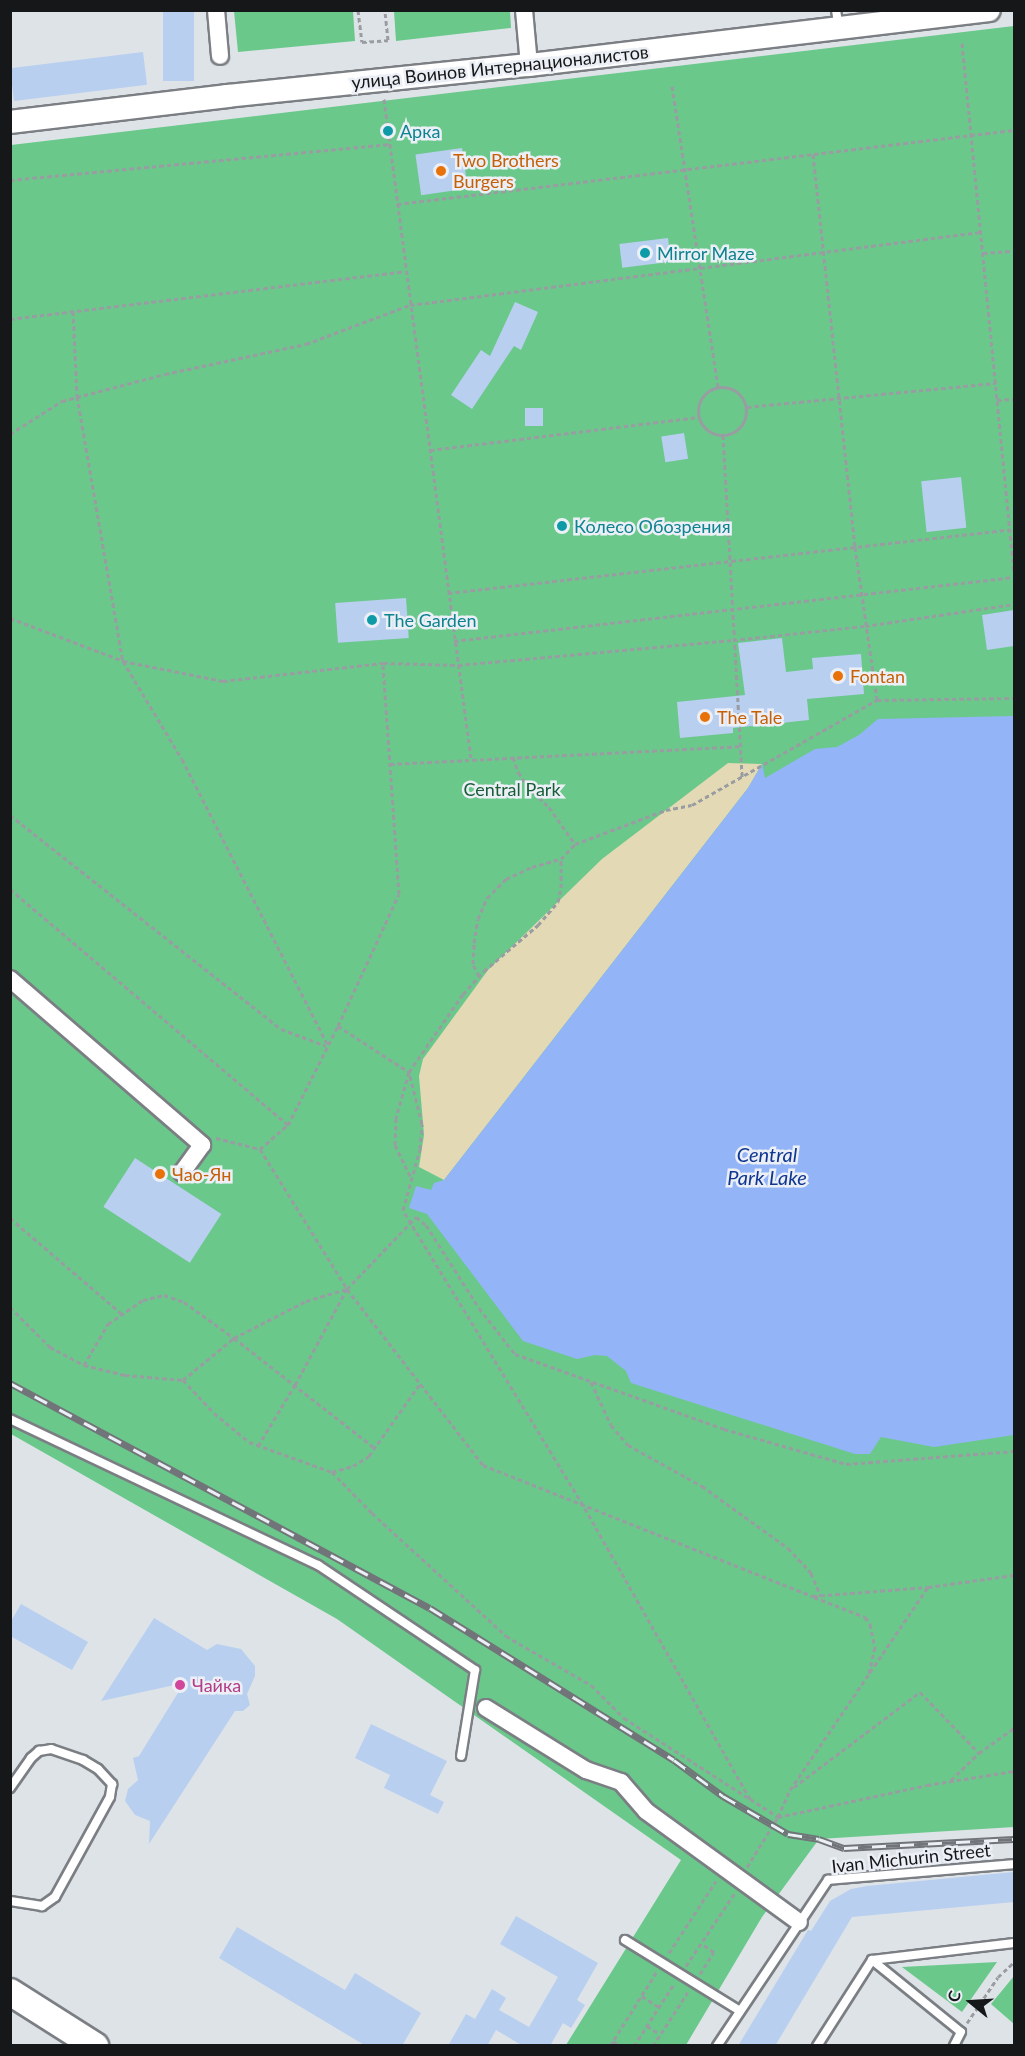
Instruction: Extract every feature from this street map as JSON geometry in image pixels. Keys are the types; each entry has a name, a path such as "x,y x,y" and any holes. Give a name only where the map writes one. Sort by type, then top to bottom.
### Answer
{"main road":[{"name":"улица Воинов Интернационалистов","path":"10,122 227,96 529,65 838,19 989,10"},
{"path":"10,1992 95,2046"}],"street":[{"path":"216,10 220,56"},
{"path":"524,10 529,65"},
{"path":"10,979 202,1145 182,1173"},
{"path":"486,1708 586,1770 621,1782 646,1811 799,1923"}],"lane":[{"path":"10,1419 318,1565 475,1670 461,1756"},
{"path":"10,1788 39,1750 51,1749 83,1760 98,1769 112,1784 110,1797 55,1897 42,1906 10,1901"},
{"name":"Ivan Michurin Street","path":"717,2046 828,1880 1014,1864"},
{"path":"625,1940 740,2011"},
{"path":"872,1960 1014,1943"},
{"path":"872,1960 961,2032 954,2046"},
{"path":"817,2046 872,1960"}],"path":[{"path":"358,10 362,42 388,40 385,10"},
{"path":"454,640 861,596 1014,575 1012,529 962,42"},
{"path":"672,86 718,387"},
{"path":"384,99 471,759"},
{"path":"397,204 1014,130"},
{"path":"10,180 390,144"},
{"path":"813,154 855,547 877,700"},
{"path":"10,434 62,401 77,396 165,374 306,344 410,306 981,232"},
{"path":"983,253 1014,250"},
{"path":"10,319 405,271"},
{"path":"73,311 77,396 123,662 182,759 328,1046"},
{"path":"747,407 996,383"},
{"path":"718,387 733,389 740,393 747,407 744,423 731,434 723,435 708,430 699,417 698,409 704,395 718,387"},
{"path":"998,400 1014,399"},
{"path":"429,450 699,417"},
{"path":"723,435 732,561 742,778"},
{"path":"448,593 1012,529"},
{"path":"10,618 123,662 223,681 383,663 458,665 734,640 865,626 1014,604"},
{"path":"261,1149 288,1125 338,1026 399,894 383,663"},
{"path":"479,976 473,964 474,943 478,919 487,898 506,879 532,867 561,858 575,843 666,810 692,805 877,700 1014,698"},
{"path":"390,764 741,746"},
{"path":"513,757 518,772 528,787 549,807 575,843"},
{"path":"10,815 280,1029 328,1046"},
{"path":"412,1180 395,1145 396,1118 409,1072 437,1028 479,976 538,925 558,902 561,888 561,858"},
{"path":"10,889 288,1125"},
{"path":"338,1026 409,1072 422,1124 420,1149 404,1210 583,1505 750,1799"},
{"path":"186,1131 261,1149 347,1289 483,1466 865,1617 870,1624 875,1647 868,1675"},
{"path":"258,1446 296,1386 347,1289 416,1217 426,1225 479,1308 515,1354 724,1429 846,1464 1014,1451"},
{"path":"10,1218 122,1314"},
{"path":"183,1380 234,1338 306,1301 347,1289"},
{"path":"84,1365 108,1324 143,1300 164,1295 184,1302 234,1338 375,1448"},
{"path":"10,1308 50,1347 84,1365 125,1375 183,1380 214,1413 249,1442 332,1472 372,1513 506,1636 591,1685 624,1718 778,1817 1014,1771"},
{"path":"591,1382 611,1425 628,1445 702,1486 788,1548 811,1573 821,1596"},
{"path":"332,1472 353,1466 369,1456 419,1384"},
{"path":"813,1596 928,1587 1014,1575"},
{"path":"738,1880 778,1817 790,1790 928,1587"},
{"path":"790,1790 920,1692 979,1753"},
{"path":"950,1782 979,1753 1014,1728"},
{"path":"961,2032 998,1977 1014,1962"},
{"path":"642,1996 659,2007"},
{"path":"647,2026 660,2034"},
{"path":"613,2041 620,2046"}],"green space":[{"path":"234,11 353,11 355,41 238,52"},
{"path":"394,11 510,11 511,28 396,41"},
{"name":"Central Park","path":"1014,26 1014,1827 819,1839 762,1917 686,2045 566,2045 681,1860 337,1619 11,1434 11,145"},
{"path":"997,1962 962,2012 902,1967"},
{"path":"1014,1976 1014,2024 991,2004"}],"sand":[{"path":"728,763 762,764 748,788 444,1180 419,1167 424,1135 419,1076 423,1059 488,970 602,859"}],"water":[{"name":"Central Park Lake","path":"1014,716 1014,1435 934,1447 881,1437 870,1454 855,1454 631,1383 626,1371 607,1356 595,1355 577,1359 523,1341 427,1214 409,1208 416,1186 431,1190 434,1183 444,1180 748,788 762,764 765,778 815,749 837,747 859,735 878,719"}],"building":[{"path":"163,10 194,10 194,81 163,81"},
{"path":"143,52 147,85 14,101 10,68"},
{"name":"Two Brothers Burgers","path":"462,148 468,189 421,195 415,155"},
{"name":"Mirror Maze","path":"668,238 671,262 622,268 619,244"},
{"path":"515,302 538,312 521,350 514,346 472,409 451,395 481,350 490,356"},
{"path":"525,408 543,408 543,426 525,426"},
{"path":"684,433 688,459 665,462 661,437"},
{"path":"961,477 966,528 927,532 921,481"},
{"name":"The Garden","path":"406,598 409,638 338,643 335,603"},
{"path":"1014,610 1014,646 987,650 982,615"},
{"path":"782,638 786,672 813,669 812,658 861,654 864,694 807,699 809,720 733,728 733,733 680,738 677,702 745,695 738,643"},
{"path":"135,1158 221,1214 190,1263 103,1207"},
{"path":"21,1604 88,1642 72,1670 10,1636 10,1623"},
{"path":"154,1618 207,1650 217,1644 241,1649 255,1666 255,1676 247,1694 250,1705 243,1711 235,1711 149,1844 150,1821 135,1815 125,1801 128,1789 138,1780 133,1758 139,1756 184,1683 101,1701"},
{"path":"371,1724 447,1761 430,1795 444,1802 438,1814 384,1788 390,1775 355,1758"},
{"path":"1014,1872 1014,1902 852,1917 775,2046 738,2046 808,1930 811,1931 830,1901 851,1889 867,1886"},
{"path":"516,1916 598,1963 577,2000 585,2005 571,2028 563,2023 550,2046 523,2046 496,2030 487,2046 448,2046 466,2014 475,2019 492,1989 506,1998 499,2010 529,2027 558,1977 500,1944"},
{"path":"237,1927 345,1990 355,1973 421,2013 402,2046 366,2046 219,1958"}],"railway":[{"path":"10,1383 430,1608 674,1760 723,1796 788,1834 819,1839 844,1848 1014,1839"}],"place":[{"name":"Арка","path":"388,131"},
{"name":"Two Brothers Burgers","path":"441,171"},
{"name":"Mirror Maze","path":"645,253"},
{"name":"Колесо Обозрения","path":"562,526"},
{"name":"The Garden","path":"372,620"},
{"name":"Fontan","path":"838,676"},
{"name":"The Tale","path":"705,717"},
{"name":"Чао-Ян","path":"160,1174"},
{"name":"Чайка","path":"180,1685"}]}
